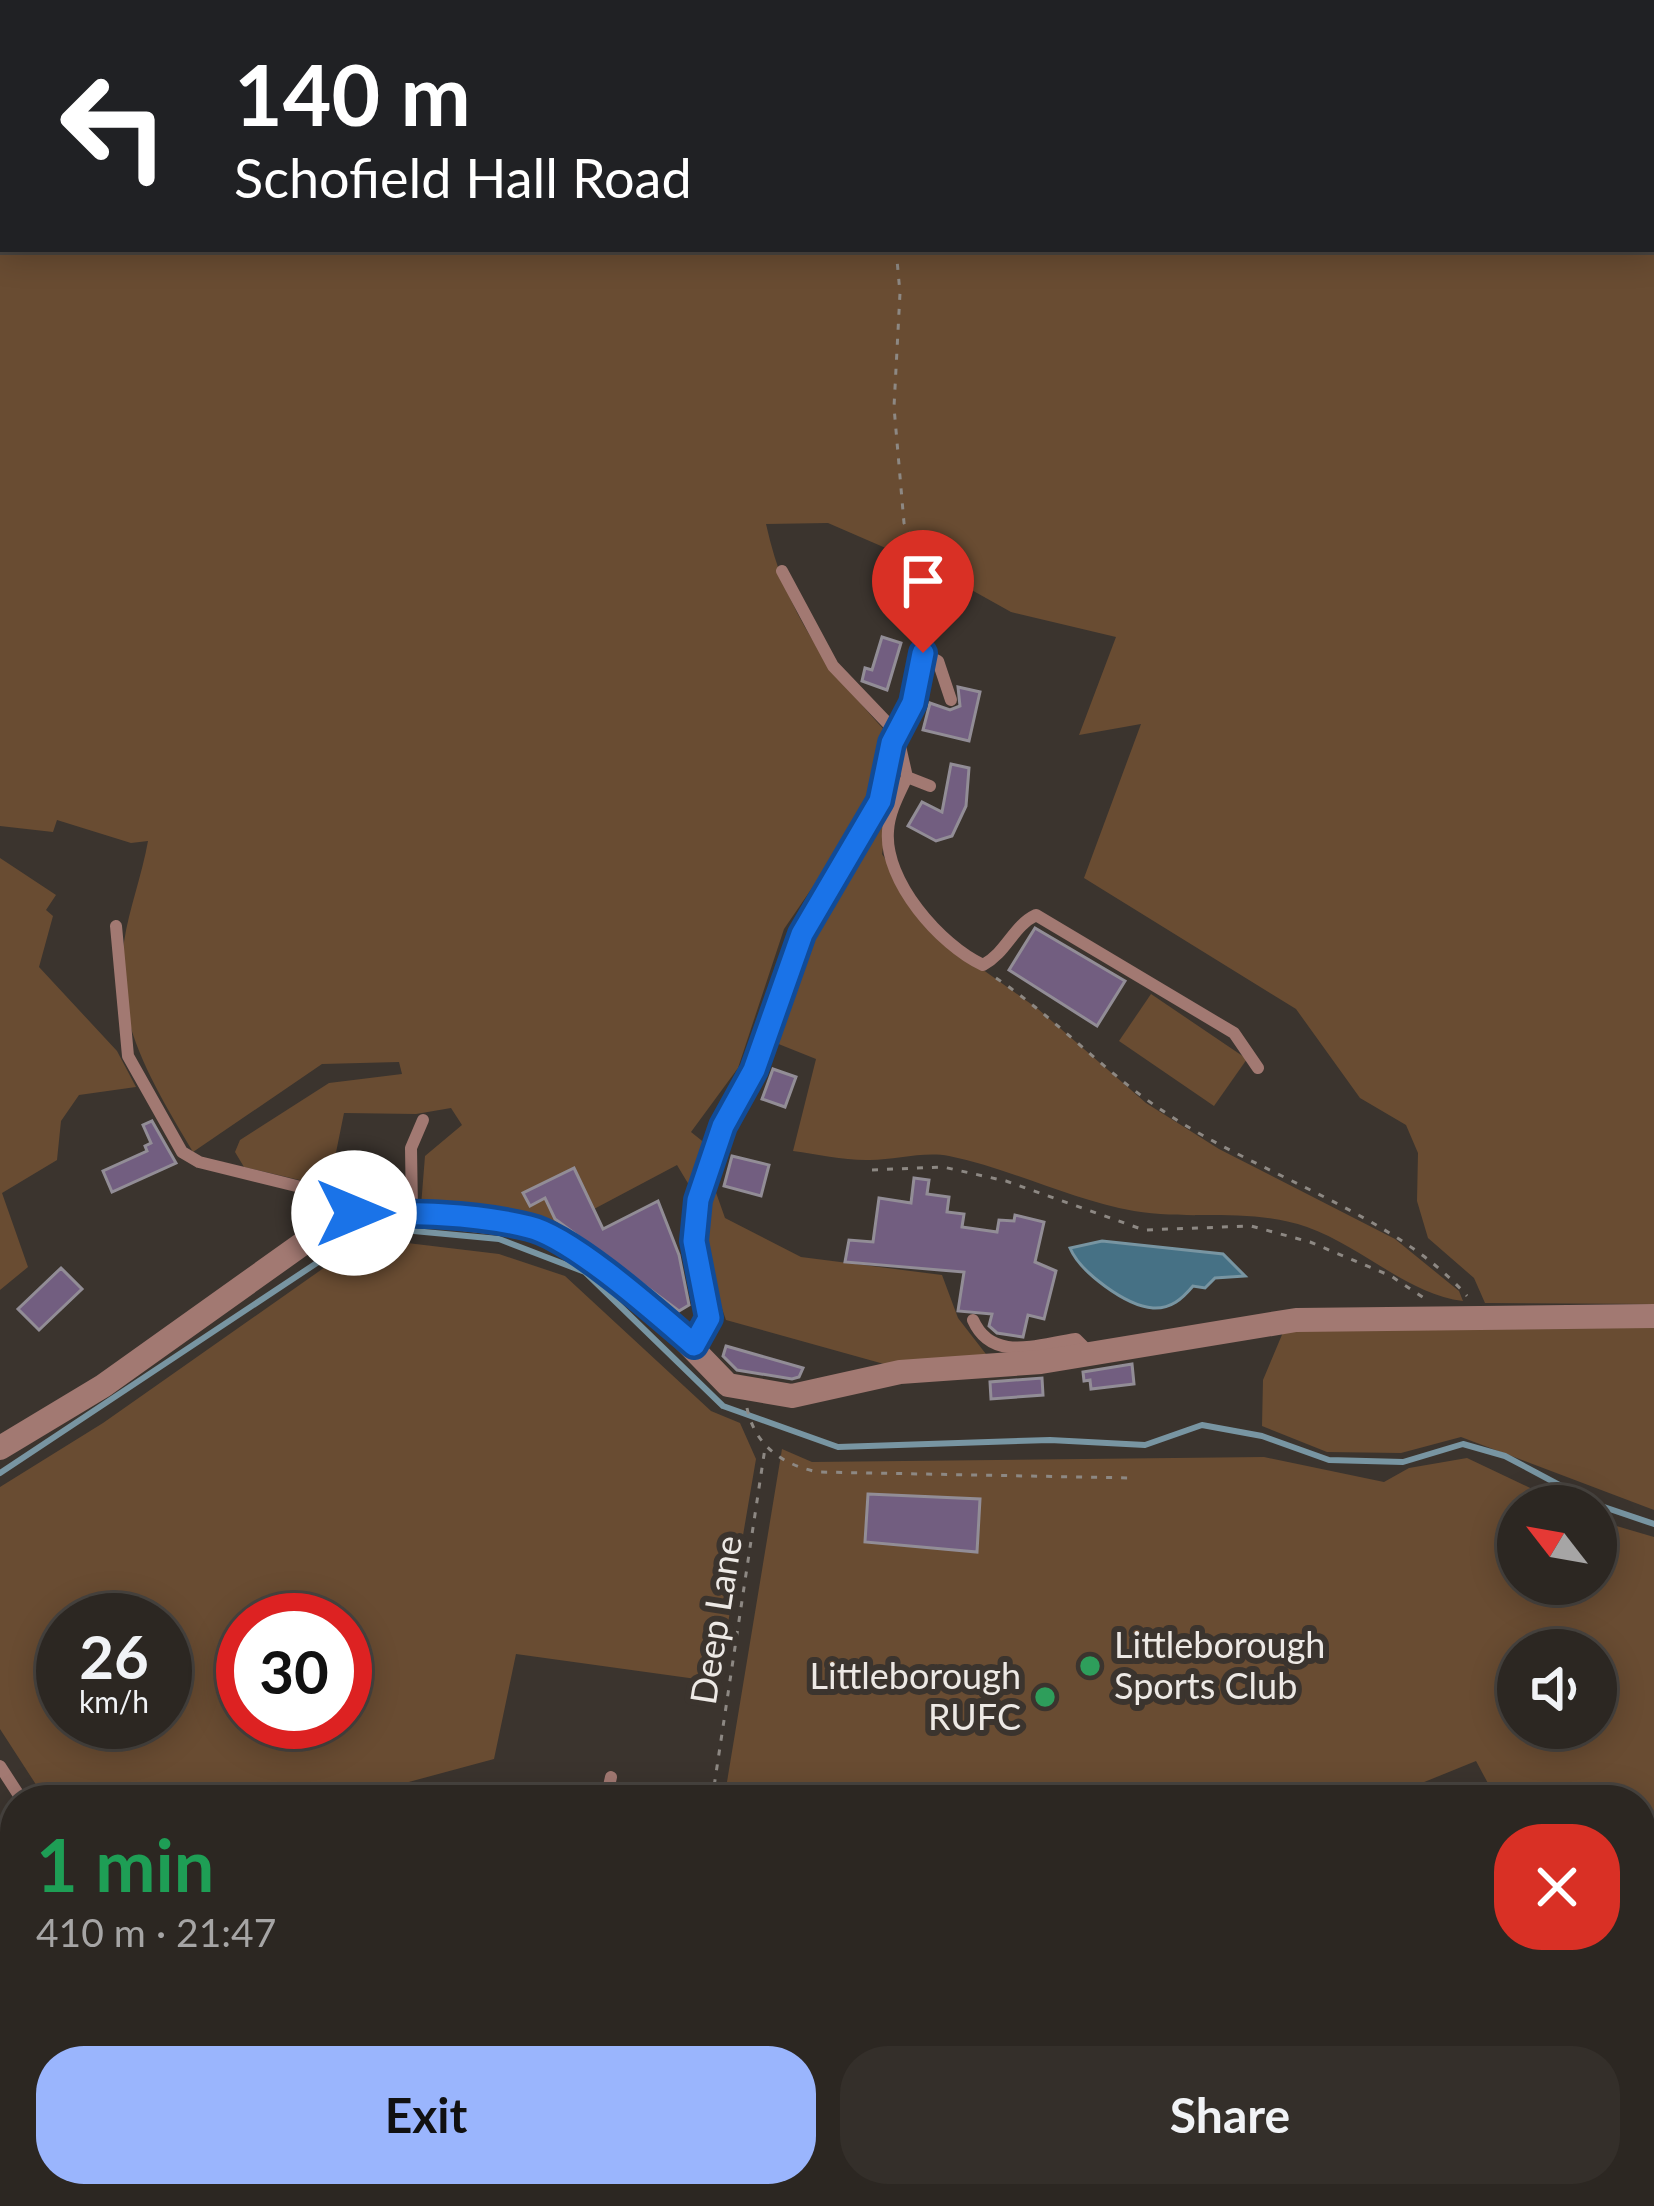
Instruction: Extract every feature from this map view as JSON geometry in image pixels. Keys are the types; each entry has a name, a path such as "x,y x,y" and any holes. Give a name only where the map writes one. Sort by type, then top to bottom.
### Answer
{"street":[{"path":"694,1345 709,1318 694,1241 698,1200 723,1126 754,1070 802,934 880,801 897,733 913,703 923,653"},
{"path":"0,1448 103,1386 319,1232 354,1213 412,1213 531,1227 563,1241 694,1345 728,1384 792,1396 901,1372 1090,1354 1296,1320 1474,1314 1654,1316"}],"lane":[{"path":"782,571 832,666 897,733 907,777 888,825 894,862 938,933 983,965 1002,955 1026,920 1036,915 1234,1034 1258,1068"},
{"path":"923,653 938,661 951,700"},
{"path":"907,777 931,786"},
{"path":"116,926 128,1056 182,1152 199,1162 337,1196 354,1213"},
{"path":"412,1213 411,1148 424,1120"},
{"path":"974,1320 987,1343 1000,1347 1076,1339 1090,1354"},
{"path":"609,1785 610,1777"}],"path":[{"path":"896,252 901,293 894,407 904,523 919,552 916,594 923,653"},
{"path":"969,958 1036,1004 1166,1113 1396,1235 1457,1285 1474,1314"},
{"path":"872,1170 943,1167 1006,1181 1144,1230 1250,1226 1310,1242 1391,1276 1424,1297 1431,1316"},
{"path":"746,1399 750,1423 766,1446 789,1466 818,1472 1133,1478"},
{"name":"Deep Lane","path":"714,1785 766,1446"}],"shaded area":[{"path":"0,252 1654,252 1654,1304 1485,1303 1474,1278 1428,1238 1417,1201 1418,1153 1406,1125 1360,1098 1296,1009 1084,878 1141,724 1079,735 1116,637 1011,612 934,569 828,523 766,524 785,586 811,638 888,734 864,812 784,929 738,1068 691,1132 706,1144 692,1190 677,1165 594,1209 574,1169 545,1198 559,1228 464,1205 421,1206 425,1156 462,1125 451,1108 416,1114 344,1113 329,1187 244,1167 235,1152 240,1140 329,1083 402,1074 399,1062 322,1064 193,1152 140,1053 124,999 124,942 148,841 131,843 57,820 53,832 0,826"},
{"path":"892,793 882,854 937,937 1038,1009 1146,1103 1219,1149 1395,1239 1459,1291 1463,1301 1423,1290 1327,1235 1286,1221 1134,1211 949,1156 857,1160 793,1151 816,1059 771,1041 806,939"},
{"path":"0,858 56,895 46,910 53,916 39,967 117,1051 136,1087 79,1095 61,1121 57,1160 2,1193 28,1267 0,1290"},
{"path":"1151,994 1247,1059 1214,1106 1119,1041"},
{"path":"713,1184 725,1218 801,1257 942,1275 958,1318 989,1358 884,1364 726,1320 704,1258"},
{"path":"374,1239 499,1254 565,1276 711,1411 740,1423 756,1459 718,1682 516,1654 494,1759 398,1785 36,1785 0,1729 0,1487 103,1423 355,1246"},
{"path":"1654,1321 1654,1510 1617,1496 1617,1485 1588,1485 1461,1437 1401,1453 1327,1452 1262,1426 1263,1380 1284,1330"},
{"name":"Littleborough Sports Club","path":"782,1449 812,1462 1264,1457 1384,1482 1409,1468 1467,1458 1524,1485 1497,1485 1497,1605 1617,1605 1617,1526 1654,1537 1654,1785 1489,1785 1476,1761 1417,1785 726,1785"}],"water":[{"path":"1102,1241 1223,1254 1245,1276 1215,1278 1205,1288 1193,1286 1165,1307 1142,1306 1094,1277 1070,1248"}],"building":[{"path":"882,637 901,643 887,690 862,681 865,668 872,670"},
{"path":"958,687 980,692 969,741 923,730 930,703 950,710 960,706"},
{"path":"951,764 969,768 966,806 952,836 936,841 908,826 922,802 942,812"},
{"path":"1035,928 1125,981 1097,1026 1009,970"},
{"path":"773,1069 796,1077 785,1107 762,1099"},
{"path":"152,1121 176,1163 112,1192 103,1171 147,1151 145,1146 151,1143 143,1125"},
{"path":"732,1156 769,1165 761,1196 724,1186"},
{"path":"574,1168 603,1229 658,1201 679,1255 689,1305 679,1311 555,1219 545,1198 530,1206 523,1193"},
{"path":"346,1178 400,1185 399,1196 353,1197 344,1188"},
{"path":"914,1178 929,1180 927,1194 949,1197 947,1212 964,1214 962,1227 997,1232 999,1220 1014,1221 1015,1215 1044,1222 1035,1262 1056,1271 1044,1319 1028,1315 1023,1337 997,1333 989,1326 992,1314 958,1311 964,1272 845,1262 849,1240 873,1242 879,1198 911,1203"},
{"path":"61,1268 82,1289 39,1330 18,1309"},
{"path":"726,1346 803,1368 792,1379 737,1370 723,1356"},
{"path":"1132,1364 1134,1384 1091,1389 1090,1380 1084,1381 1083,1372"},
{"path":"1042,1378 1043,1395 991,1399 990,1382"},
{"path":"868,1494 980,1499 977,1552 865,1542"}],"waterway":[{"path":"0,1473 371,1227 499,1239 585,1272 723,1406 838,1447 1050,1440 1145,1445 1202,1425 1262,1436 1329,1460 1403,1462 1463,1444 1505,1456 1595,1504 1654,1524"}],"place":[{"name":"Littleborough Sports Club","path":"1090,1666"},
{"name":"Littleborough RUFC","path":"1045,1697"}],"route":[{"path":"354,1213 412,1213 531,1227 563,1241 694,1345 709,1318 694,1241 698,1200 723,1126 754,1070 802,934 880,801 892,743 913,703 923,653"}]}
